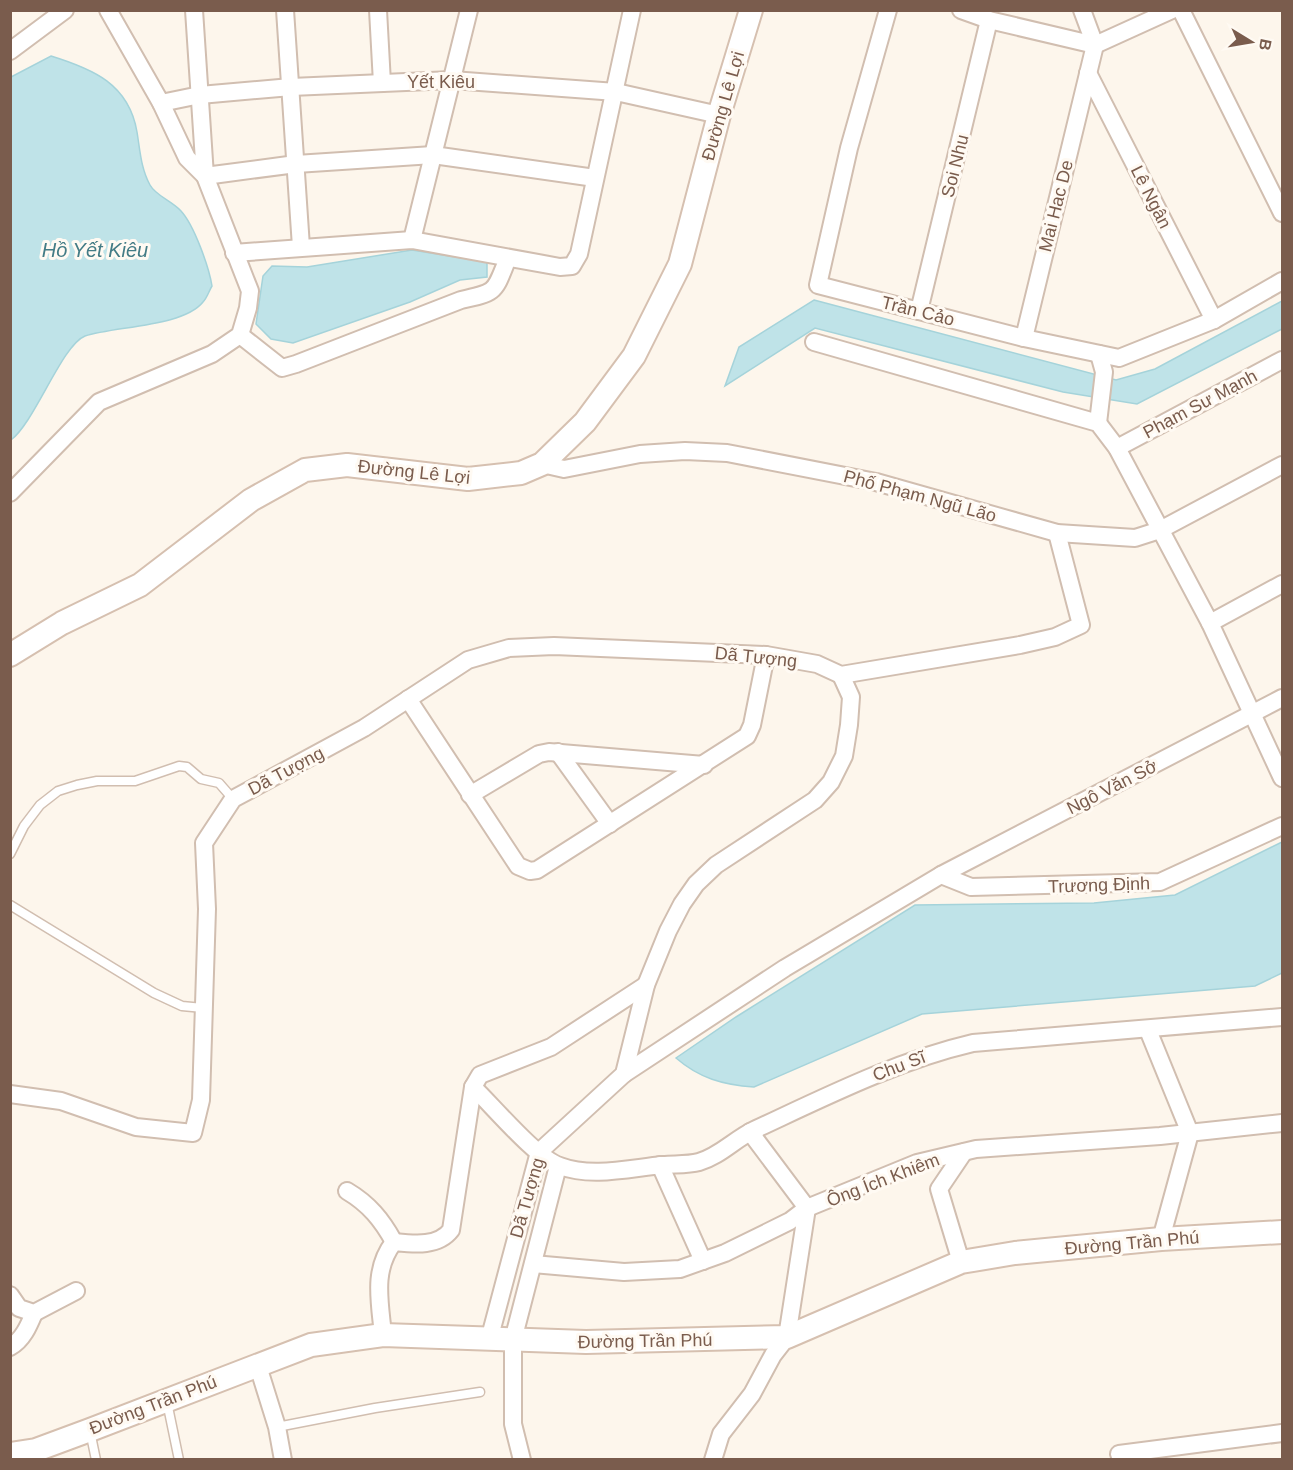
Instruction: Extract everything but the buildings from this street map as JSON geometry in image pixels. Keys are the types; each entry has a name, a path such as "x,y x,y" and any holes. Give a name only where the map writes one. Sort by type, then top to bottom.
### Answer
{"main road":[{"name":"Đường Lê Lợi","path":"10,655 62,623 140,585 251,500 304,470 347,465 468,479 521,473 542,464 585,422 634,356 680,264 719,115 751,10"},
{"name":"Đường Trần Phú","path":"10,1454 37,1455 90,1430 167,1402 257,1363 311,1345 383,1335 586,1342 787,1337 961,1262 1015,1253 1161,1239 1282,1232"}],"street":[{"path":"13,43 65,10"},
{"path":"108,10 161,103 187,158 205,176"},
{"path":"10,493 99,402 212,354 240,335 248,309 250,291 205,176 194,10"},
{"path":"285,10 301,247"},
{"path":"378,10 382,82"},
{"path":"412,240 469,10"},
{"path":"234,253 412,240 508,258 572,266 579,254 632,10"},
{"name":"Trần Cảo","path":"888,10 849,148 818,285 1024,338 1119,358 1214,320 1282,281"},
{"path":"961,10 989,20 1095,45 1172,10"},
{"path":"1082,10 1095,45"},
{"path":"1181,10 1282,213"},
{"name":"Soi Nhu","path":"919,311 989,20"},
{"name":"Mai Hac De","path":"1024,338 1095,45"},
{"name":"Lê Ngân","path":"1088,73 1214,320"},
{"name":"Yết Kiêu","path":"161,103 200,95 291,87 452,80 616,92 719,115"},
{"path":"205,176 296,164 433,155 595,178"},
{"path":"240,335 282,368 296,364 462,300 489,294 497,287 508,258"},
{"path":"814,342 1099,418"},
{"path":"1099,354 1104,372 1099,418 1210,623 1282,778"},
{"name":"Phạm Sư Mạnh","path":"1117,448 1282,360"},
{"name":"Phố Phạm Ngũ Lão","path":"542,464 564,469 640,454 685,451 727,453 876,482 1057,532 1135,538 1160,530 1282,465"},
{"path":"624,1074 646,985 668,931 696,884 716,865 815,800 831,782 844,756 849,725 851,697 841,675 1020,645 1055,636 1081,625 1057,532"},
{"path":"1210,623 1282,584"},
{"name":"Dã Tượng","path":"10,1094 61,1101 136,1127 193,1133 201,1100 207,909 204,843 233,799 321,753 468,660 509,648 554,646 766,655 817,664 841,675"},
{"path":"408,699 518,866 530,871 537,870 747,736 752,725 766,655"},
{"name":"Ngô Văn Sở","path":"624,1074 785,969 941,874 1282,698"},
{"path":"470,795 539,754 558,752 704,765"},
{"path":"558,752 610,824"},
{"name":"Trương Định","path":"941,874 971,887 1160,882 1282,826"},
{"path":"394,1242 424,1244 438,1241 451,1230 473,1087 480,1075 551,1047 646,985"},
{"name":"Chu Sĩ","path":"473,1087 539,1152 558,1166 602,1172 699,1162 715,1155 750,1132 846,1087 937,1051 973,1043 1026,1037 1148,1030 1282,1017"},
{"path":"1148,1030 1190,1133 1161,1239"},
{"name":"Dã Tượng","path":"489,1340 539,1152 624,1074"},
{"name":"Ông Ích Khiêm","path":"533,1264 624,1272 680,1269 744,1244 790,1221 807,1208 918,1163 964,1152 1282,1123"},
{"path":"713,1460 721,1434 752,1394 773,1355 787,1337 807,1208 750,1132"},
{"path":"961,1262 939,1189 964,1152"},
{"path":"660,1165 703,1261"},
{"path":"522,1460 513,1424 513,1340 558,1166"},
{"path":"346,1191 362,1200 372,1210 394,1242"},
{"path":"383,1335 379,1276 384,1255 394,1242"},
{"path":"10,1347 22,1336 34,1312 76,1291"},
{"path":"10,1294 19,1308 34,1312"},
{"path":"257,1363 277,1427 283,1460"},
{"path":"1119,1454 1282,1433"}],"lane":[{"path":"10,854 24,826 40,805 58,791 76,785 97,781 135,781 179,766 187,767 201,779 219,783 233,799"},
{"path":"10,905 154,993 182,1006 203,1008"},
{"path":"277,1427 375,1408 480,1392"},
{"path":"167,1402 179,1460"},
{"path":"90,1430 96,1460"}],"water":[{"name":"Hồ Yết Kiêu","path":"51,56 95,73 117,90 126,102 133,115 147,179 156,192 177,207 186,217 208,268 212,286 203,302 180,316 148,325 85,336 76,342 20,431 11,440 11,77"},
{"path":"412,250 487,262 487,277 460,280 410,302 293,343 271,339 256,324 263,276 272,266 307,267"},
{"path":"814,300 1116,380 1155,369 1282,301 1282,329 1137,404 1063,392 815,328 725,386 739,347"},
{"path":"1282,842 1282,973 1255,986 922,1014 754,1087 712,1079 694,1071 676,1058 736,1017 915,905 1094,903 1175,895"}]}
